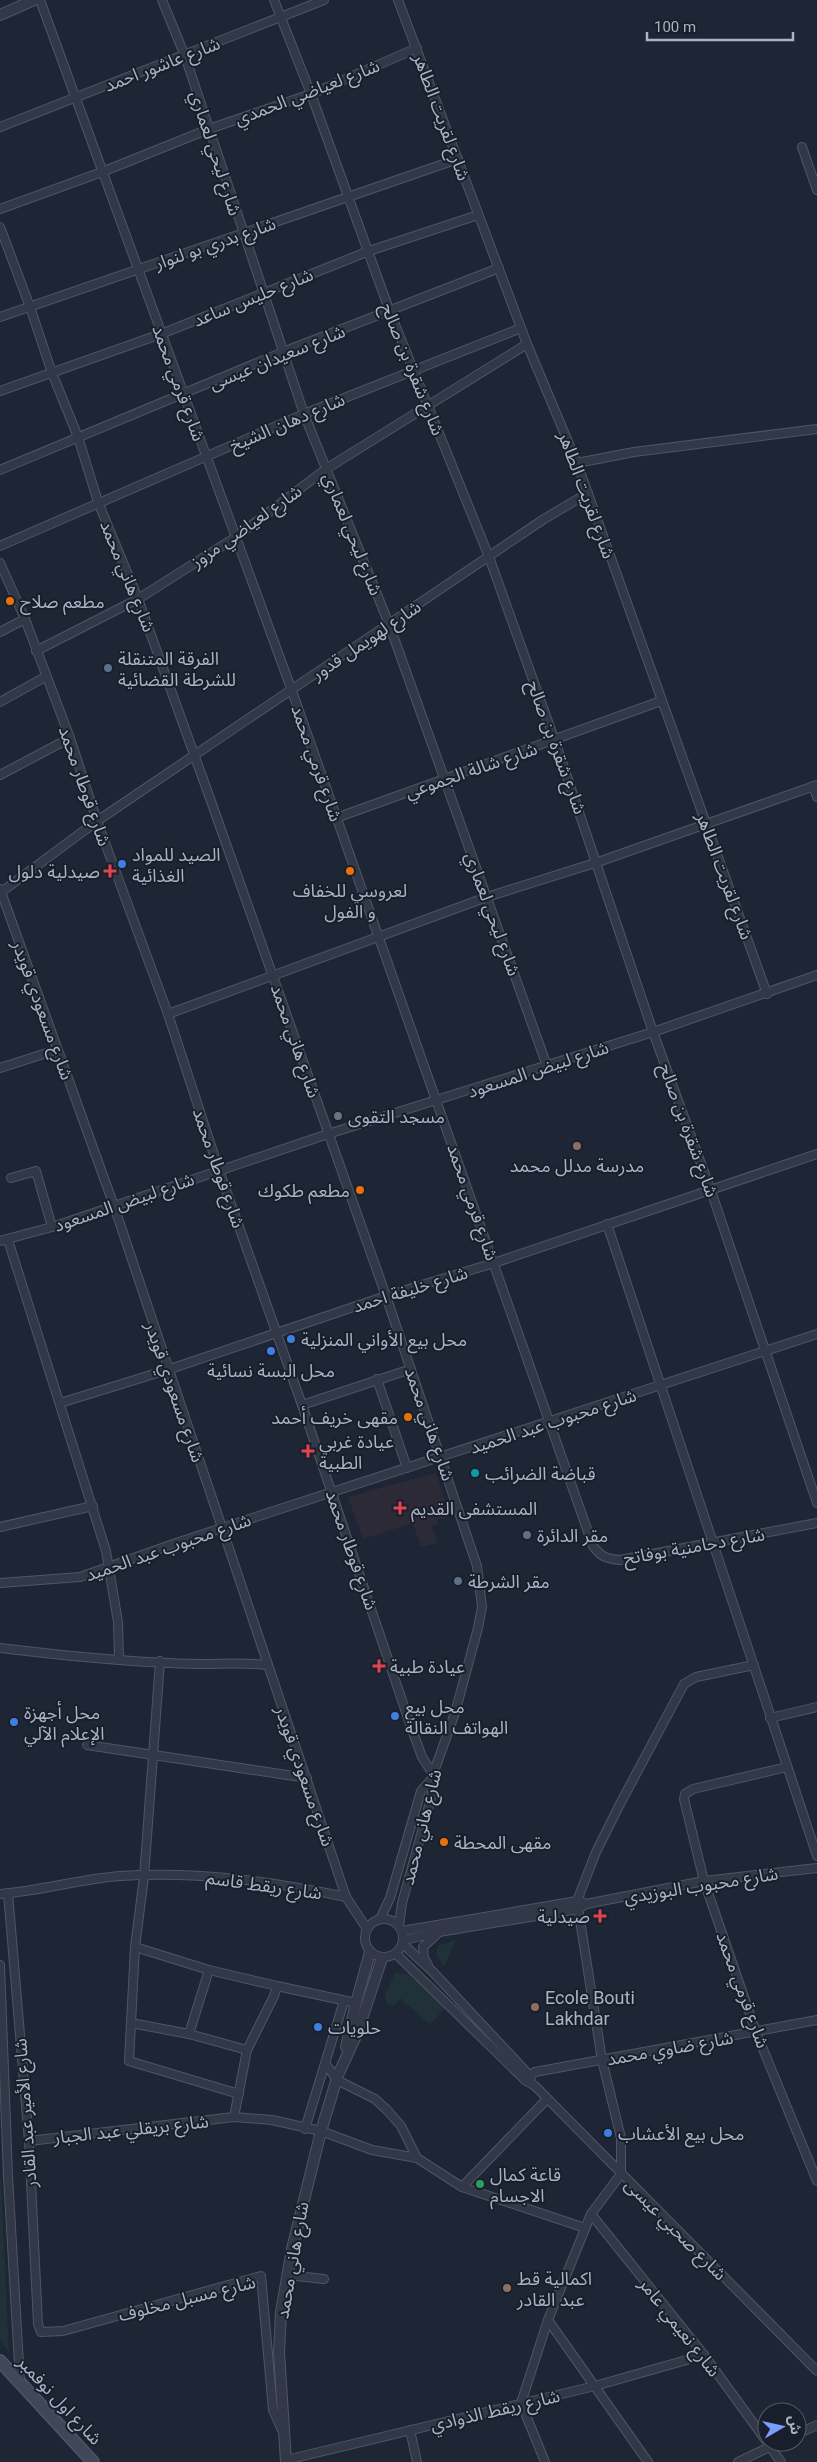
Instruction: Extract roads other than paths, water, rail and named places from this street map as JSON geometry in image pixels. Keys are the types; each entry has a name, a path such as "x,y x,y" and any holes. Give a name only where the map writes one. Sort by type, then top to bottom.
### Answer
{"main road":[{"name":"شارع اول نوفمبر","path":"0,2361 93,2462"}],"street":[{"path":"0,15 34,0"},
{"name":"شارع قرمي محمد","path":"40,0 162,334 182,394 292,691 588,1530"},
{"name":"شارع ليحي لعماري","path":"162,0 209,128 304,414 389,624 547,1066"},
{"name":"شارع شقرة بن صالح","path":"274,0 311,94 390,312 489,557 556,740 654,1032 711,1191 764,1352 817,1503"},
{"name":"شارع عاشور احمد","path":"0,127 324,0"},
{"name":"شارع لقريت الطاهر","path":"398,0 526,344 578,463 661,701 767,994"},
{"name":"شارع لعياضي الحمدي","path":"0,209 102,172 209,128 311,94 417,48"},
{"path":"802,147 817,190"},
{"name":"شارع بدري بو لنوار","path":"0,317 458,159"},
{"name":"شارع حليس ساعد","path":"0,392 162,334 369,252 478,215"},
{"name":"شارع هاني محمد","path":"0,227 52,373 78,437 98,502 138,599 195,755 386,1296 475,1557 482,1607 474,1649 432,1777 432,1795 402,1903 400,1928"},
{"name":"شارع سعيدان عيسى","path":"0,470 283,352 390,312 499,268"},
{"name":"شارع دهان الشيخ","path":"0,546 304,414 413,369 521,328"},
{"name":"شارع لعياضي مزوز","path":"36,651 138,599 236,537 326,469 526,344"},
{"path":"578,463 634,452 817,429"},
{"name":"شارع لهويمل قدور","path":"0,891 97,821 544,519 588,493"},
{"name":"شارع قوطار محمد","path":"0,563 25,619 45,677 70,738 97,821 168,1014 219,1170 277,1332 422,1757 432,1777"},
{"path":"0,632 25,619"},
{"path":"0,702 45,677"},
{"name":"شارع شالة الجموعي","path":"336,818 661,701"},
{"path":"0,775 70,738"},
{"path":"168,1014 487,897 598,862 706,822 815,785 817,798"},
{"name":"شارع مسعودي قويدر","path":"0,891 114,1206 167,1370 307,1778 346,1898"},
{"name":"شارع لبيض المسعود","path":"4,1241 52,1227 328,1134 654,1032 817,975"},
{"path":"0,1068 56,1050"},
{"name":"شارع خليفة احمد","path":"60,1403 167,1370 386,1296 494,1263 817,1154"},
{"path":"11,1178 36,1171 52,1227"},
{"path":"607,1224 817,1856"},
{"path":"4,1241 60,1403 93,1506 110,1567 118,1622 119,1660"},
{"name":"شارع محبوب عبد الحميد","path":"0,1583 80,1577 179,1542 817,1334"},
{"path":"302,1405 411,1369"},
{"path":"377,1379 407,1468"},
{"path":"0,1527 93,1506"},
{"name":"شارع دحامنية بوفاتح","path":"588,1530 599,1554 611,1559 628,1558 712,1544 817,1523"},
{"path":"0,1648 76,1658 199,1664 245,1662 267,1665"},
{"path":"160,1661 144,1877 135,1947 129,2058 130,2062 239,2094"},
{"path":"545,2462 521,2404 548,2320 591,2214 621,2174 620,2138 602,2060 577,1905 596,1852 684,1684 696,1676 754,1665"},
{"path":"770,1718 817,1707"},
{"path":"86,1744 307,1778"},
{"name":"شارع قرمي محمد","path":"787,1767 693,1789 685,1794 685,1806 704,1882 756,2032 817,2181"},
{"path":"380,1919 394,1921 400,1928 403,1942 396,1954 382,1958 370,1952 366,1944 367,1929 380,1919 390,1898 422,1790 432,1777"},
{"name":"شارع محبوب البوزيدي","path":"577,1905 704,1882 817,1868"},
{"name":"شارع ريقط قاسم","path":"4,1894 114,1877 194,1875 241,1878 278,1883 346,1898 367,1929"},
{"name":"شارع الأمير عبد القادر","path":"4,1894 29,2141 38,2324 41,2332"},
{"path":"400,1928 577,1905"},
{"path":"403,1942 439,1932 577,1905"},
{"name":"شارع صحبي عيسى","path":"432,1971 424,1958 423,1948 430,1938 439,1932"},
{"name":"شارع صحبي عيسى","path":"403,1942 432,1971 547,2099 817,2371"},
{"path":"135,1947 209,1970 356,2003"},
{"name":"شارع هاني محمد","path":"286,2461 279,2352 281,2312 287,2275 320,2131 343,2062 370,1952"},
{"name":"شارع صحبي عيسى","path":"396,1954 527,2077"},
{"name":"شارع هاني محمد","path":"343,2062 357,2034 382,1958"},
{"name":"شارع الأمير عبد القادر","path":"0,1965 8,2176 20,2381"},
{"path":"189,2034 209,1970"},
{"path":"234,2118 247,2050 274,1996 277,1986"},
{"path":"305,2129 344,2001"},
{"name":"شارع ضاوي محمد","path":"527,2077 602,2060 817,2020"},
{"path":"132,2023 189,2034 247,2050"},
{"path":"2,2038 19,2033"},
{"path":"325,2062 337,2080 375,2099 387,2110 401,2126 418,2158 462,2187 585,2228"},
{"path":"462,2187 547,2099"},
{"name":"شارع بريقلي عبد الجبار","path":"29,2141 234,2118 272,2120 320,2131 372,2150 418,2158"},
{"name":"شارع نعيمي عامر","path":"591,2214 704,2355 757,2428"},
{"path":"287,2275 324,2279"},
{"name":"شارع مسبل مخلوف","path":"41,2332 63,2331 261,2276 273,2410 283,2432"},
{"path":"548,2320 648,2462"},
{"name":"شارع ريقط الذوادي","path":"286,2461 595,2386 704,2355"},
{"path":"410,2430 417,2462"},
{"path":"738,2462 757,2450"}],"place":[{"name":"مطعم صلاح","path":"10,601"},
{"name":"الفرقة المتنقلة للشرطة القضائية","path":"108,668"},
{"name":"الصيد للمواد الغذائية","path":"122,864"},
{"name":"صيدلية دلول","path":"110,871"},
{"name":"لعروسي للخفاف و الفول","path":"350,871"},
{"name":"مسجد التقوى","path":"338,1116"},
{"name":"مدرسة مدلل محمد","path":"577,1146"},
{"name":"مطعم طكوك","path":"360,1190"},
{"name":"محل بيع الأواني المنزلية","path":"291,1339"},
{"name":"محل البسة نسائية","path":"271,1351"},
{"name":"مقهى خريف أحمد","path":"408,1417"},
{"name":"عيادة غربي الطبية","path":"308,1451"},
{"name":"قباضة الضرائب","path":"475,1473"},
{"name":"المستشفى القديم","path":"400,1508"},
{"name":"مقر الدائرة","path":"527,1535"},
{"name":"مقر الشرطة","path":"458,1581"},
{"name":"عيادة طبية","path":"379,1666"},
{"name":"محل بيع الهواتف النقالة","path":"395,1716"},
{"name":"محل أجهزة الإعلام الآلي","path":"14,1722"},
{"name":"مقهى المحطة","path":"444,1842"},
{"name":"صيدلية","path":"600,1916"},
{"name":"Ecole Bouti Lakhdar","path":"535,2007"},
{"name":"حلويات","path":"318,2027"},
{"name":"محل بيع الأعشاب","path":"608,2133"},
{"name":"قاعة كمال الاجسام","path":"480,2184"},
{"name":"اكمالية قط عبد القادر","path":"507,2288"}]}
